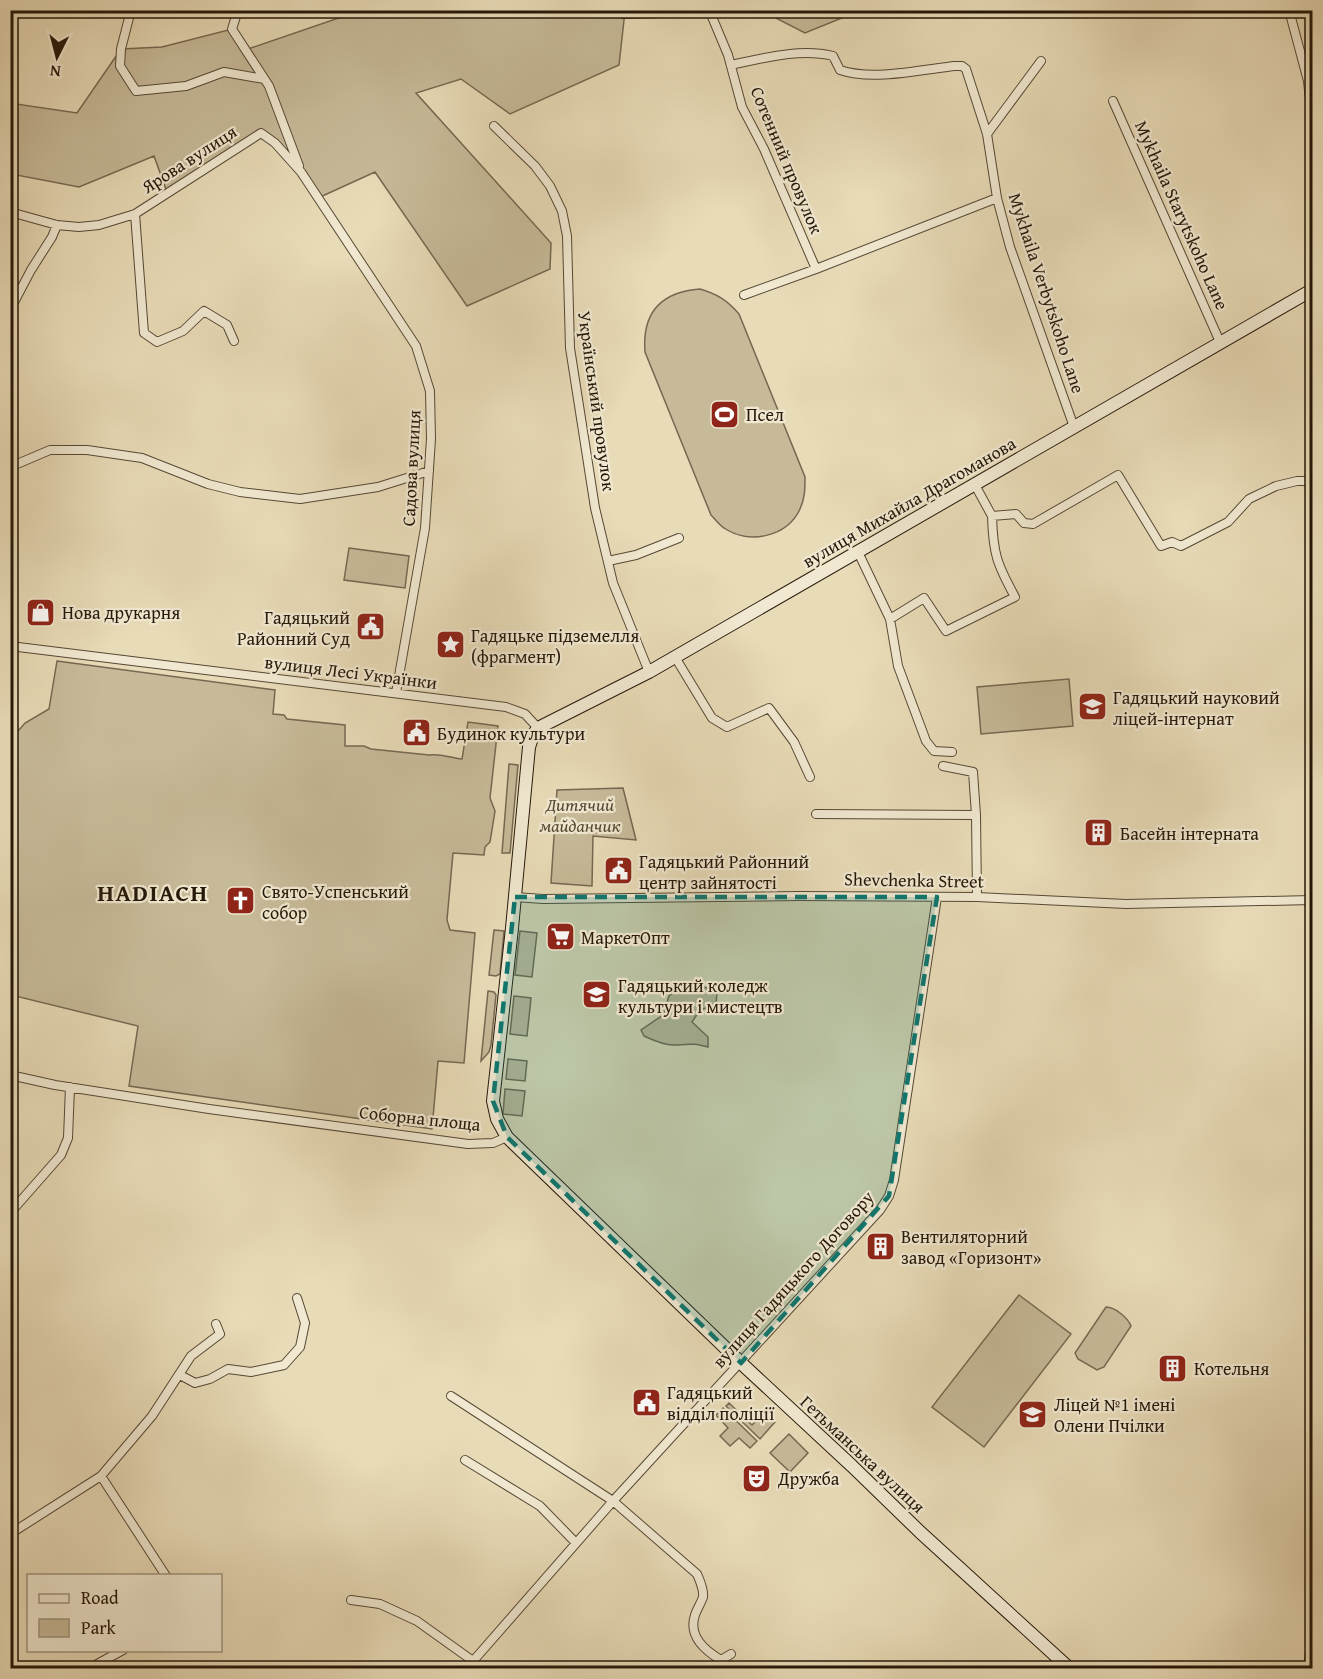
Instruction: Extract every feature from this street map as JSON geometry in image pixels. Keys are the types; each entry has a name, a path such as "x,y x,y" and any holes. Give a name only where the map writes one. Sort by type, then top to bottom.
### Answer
{"street":[{"path":"131,10 121,49 120,66 136,91 186,86 224,72 264,79"},
{"name":"Садова вулиця","path":"238,10 232,28 269,86 301,172"},
{"path":"1300,10 1290,12 1308,81 1312,120"},
{"name":"Сотенний провулок","path":"622,14 710,12 731,65 742,107 764,149 816,270"},
{"name":"Mykhaila Verbytskoho Lane","path":"731,65 779,56 820,53 833,56 840,70 846,72 873,74 962,66 966,69 987,134 997,198 1010,247 1074,427"},
{"path":"987,134 1041,61"},
{"name":"Mykhaila Starytskoho Lane","path":"1113,101 1220,342"},
{"name":"Український провулок","path":"494,126 535,166 550,186 562,211 567,236 570,348 595,508 613,583 649,672"},
{"name":"Садова вулиця","path":"261,132 301,172 416,346 430,391 431,440 425,528 396,693"},
{"name":"Ярова вулиця","path":"10,212 57,225 80,227 99,225 135,214 261,132"},
{"path":"744,295 816,270 997,198"},
{"name":"Ярова вулиця","path":"135,214 144,333 157,342 183,331 204,311 227,325 234,341"},
{"path":"10,310 57,225"},
{"name":"вулиця Михайла Драгоманова","path":"538,728 649,672 1312,290"},
{"path":"10,467 50,450 87,450 142,458 208,484 240,492 300,499 378,488 429,471"},
{"path":"992,516 1016,514 1024,523 1034,524 1118,475 1161,546 1172,542 1181,546 1228,522 1249,499 1276,486 1297,481 1312,481"},
{"path":"890,619 924,597 946,631 1016,597 1000,568 993,546 992,516 975,484"},
{"path":"608,561 636,555 679,538"},
{"path":"858,552 890,619 898,666 926,741 934,751 952,752"},
{"name":"вулиця Лесі Українки","path":"10,646 506,707 525,714 538,728"},
{"path":"675,657 712,718 727,727 769,708 794,742 810,777"},
{"name":"Соборна площа","path":"10,1075 70,1087 268,1118 468,1144 493,1143 507,1137 497,1119 493,1101 529,747 538,728"},
{"path":"943,766 973,772 977,897"},
{"path":"816,814 976,815"},
{"name":"Shevchenka Street","path":"515,897 543,899 798,896 977,897 1126,904 1312,900"},
{"name":"вулиця Гадяцького Договору","path":"467,1668 613,1501 880,1210 889,1196 894,1180 937,897"},
{"path":"10,1213 61,1155 68,1138 70,1087"},
{"name":"Гетьманська вулиця","path":"507,1137 923,1535 1069,1668"},
{"path":"180,1376 195,1383 210,1379 228,1369 250,1372 284,1365 300,1347 305,1323 297,1298"},
{"path":"10,1534 101,1476 152,1416 191,1356 220,1335 216,1324"},
{"path":"452,1396 613,1501 697,1574 702,1584 703,1596 694,1616 693,1630 697,1640 721,1660 731,1654"},
{"path":"465,1460 540,1506 576,1543"},
{"path":"101,1476 165,1574"},
{"path":"351,1600 380,1604 417,1621 474,1660"},
{"path":"1308,1668 1312,1635"},
{"path":"90,1668 119,1652"}],"highlighted area":[{"path":"515,897 937,897 889,1196 741,1363 507,1137 493,1101"}],"green space":[{"path":"359,11 625,11 619,65 510,114 461,79 416,93 551,243 550,269 467,306 375,172 318,198 301,172 261,133 167,192 154,156 79,187 11,174 10,103 77,113 121,49 162,47 232,29 245,50"},
{"path":"762,11 859,11 805,33"},
{"name":"Псел","path":"700,289 721,298 739,314 805,477 805,489 800,509 794,519 777,532 756,537 745,536 722,527 711,515 645,352 647,326 657,307 675,295"},
{"path":"349,548 409,556 405,588 344,580"},
{"path":"57,661 275,690 273,714 284,715 287,719 345,725 345,746 364,746 371,749 462,759 468,722 498,726 490,798 495,811 490,842 485,847 484,855 453,853 447,920 450,930 475,933 464,1063 438,1061 432,1129 129,1086 138,1026 11,995 11,739 25,723 49,709"},
{"path":"1069,679 1073,726 981,734 977,687"},
{"path":"509,764 518,765 510,853 502,853"},
{"name":"Дитячий майданчик","path":"623,788 636,840 593,836 592,886 551,883 557,790"},
{"path":"494,930 504,931 500,974 496,976 489,975"},
{"path":"520,931 537,933 532,977 515,975"},
{"path":"684,984 693,984 717,991 716,1005 700,1010 692,1022 708,1037 708,1047 658,1042 644,1036 641,1030 663,1015 669,996"},
{"path":"488,991 496,995 491,1045 489,1052 481,1061"},
{"path":"514,996 531,998 527,1036 510,1034"},
{"path":"508,1059 527,1061 525,1081 506,1079"},
{"path":"505,1089 525,1091 522,1116 503,1114"},
{"path":"1019,1295 1071,1334 984,1447 932,1407"},
{"path":"1106,1307 1121,1314 1131,1326 1104,1367 1097,1370 1078,1359 1075,1353"},
{"path":"729,1403 752,1425 765,1412 775,1422 760,1439 726,1406"},
{"path":"723,1408 757,1441 750,1448 739,1438 730,1446 720,1436 728,1428 716,1415"},
{"path":"789,1434 808,1453 790,1472 770,1453"}],"place":[{"name":"Псел","path":"725,414"},
{"name":"Нова друкарня","path":"41,612"},
{"name":"Гадяцький Районний Суд","path":"371,627"},
{"name":"Гадяцьке підземелля (фрагмент)","path":"450,645"},
{"name":"Гадяцький науковий ліцей-інтернат","path":"1092,707"},
{"name":"Будинок культури","path":"416,733"},
{"name":"Басейн інтерната","path":"1099,833"},
{"name":"Гадяцький Районний центр зайнятості","path":"618,871"},
{"name":"Свято-Успенський собор","path":"241,901"},
{"name":"МаркетОпт","path":"560,937"},
{"name":"Гадяцький коледж культури і мистецтв","path":"597,995"},
{"name":"Вентиляторний завод «Горизонт»","path":"880,1246"},
{"name":"Котельня","path":"1173,1368"},
{"name":"Гадяцький відділ поліції","path":"646,1402"},
{"name":"Ліцей №1 імені Олени Пчілки","path":"1033,1414"},
{"name":"Дружба","path":"757,1478"}],"district":[{"name":"HADIACH","path":"153,892"}]}
